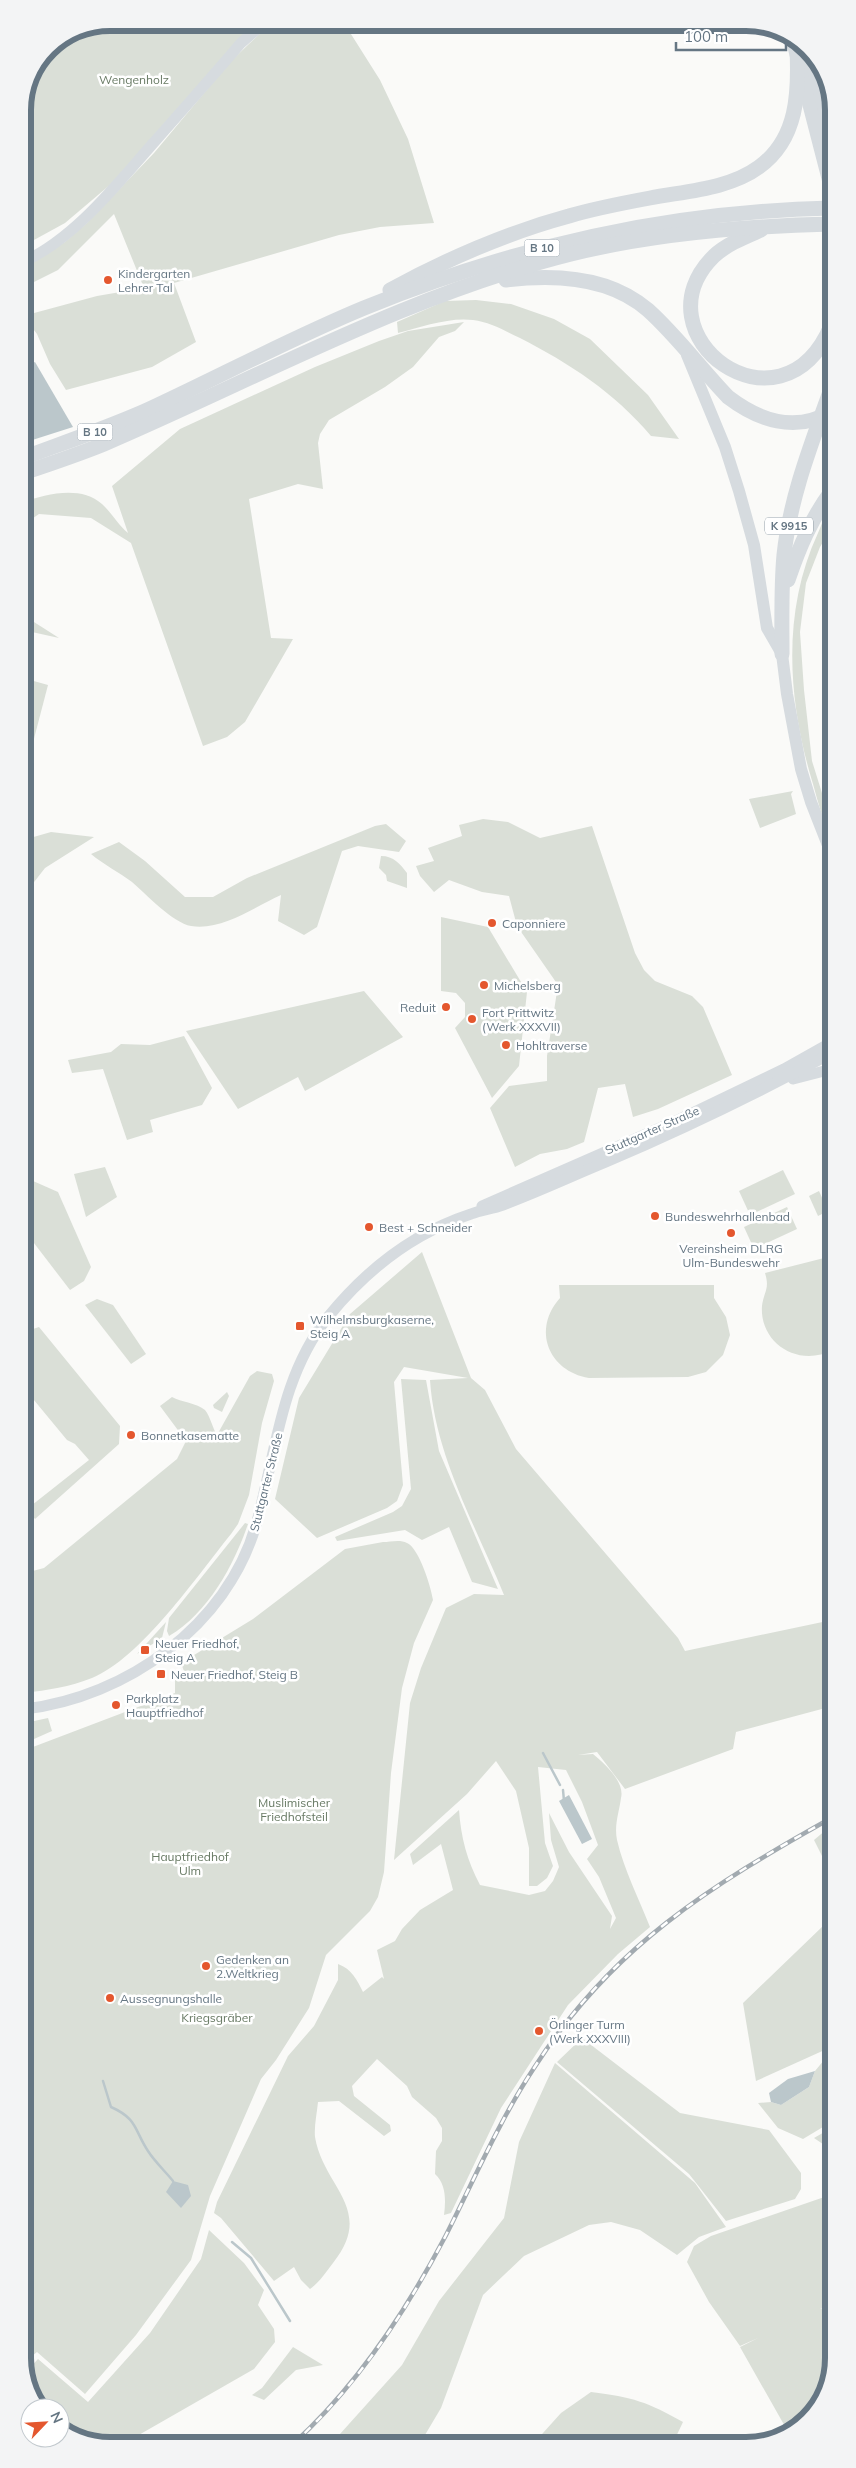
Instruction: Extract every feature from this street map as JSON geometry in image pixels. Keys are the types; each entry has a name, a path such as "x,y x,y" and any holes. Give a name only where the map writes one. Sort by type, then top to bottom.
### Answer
{"highway":[{"path":"362,309 385,292 422,273 522,230 612,205 706,188 746,174 760,166 784,139 791,124 796,101 795,49"},
{"path":"797,50 825,166"},
{"path":"816,75 825,107"},
{"name":"B 10","path":"31,455 140,413 362,309 479,266 570,240 648,224 729,215 825,208"},
{"name":"B 10","path":"31,470 101,445 366,325 475,284 572,254 696,231 825,224"},
{"path":"772,226 727,246 705,266 693,294 692,307 698,336 709,352 724,367 735,373 763,378 778,376 805,364 825,340"},
{"path":"475,284 534,277 562,277 586,280 607,287 646,308 728,397 743,409 759,417 793,423 812,421 825,415"},
{"name":"K 9915","path":"782,654 784,556 806,460 825,406"},
{"name":"K 9915","path":"784,593 805,533 825,500"}],"main road":[{"path":"31,257 48,247 85,218 109,194 241,43 254,31"},
{"path":"683,346 726,447 749,525 759,569 764,618 771,638 782,654"},
{"name":"K 9915","path":"782,654 786,694 801,769 811,802 825,837"},
{"name":"Stuttgarter Straße","path":"31,1708 64,1703 110,1686 152,1662 204,1616 228,1584 252,1539 290,1385 302,1357 319,1329 350,1292 388,1257 420,1236 470,1214 497,1198 678,1120 784,1069 825,1046"},
{"name":"Stuttgarter Straße","path":"470,1214 502,1205 672,1134 777,1083 825,1057"},
{"path":"777,1083 825,1071"}],"green space":[{"name":"Wengenholz","path":"111,31 248,31 111,184 65,223 31,242 31,111 37,80 54,54 80,37"},
{"path":"263,31 349,31 380,80 408,139 434,223 380,227 339,235 174,283 196,342 152,367 66,390 50,364 37,334 31,326 31,314 97,296 144,288 114,214 58,270 32,283 31,261 65,242 87,223 154,153 230,62"},
{"path":"476,300 511,304 554,319 590,339 648,395 679,439 651,436 622,406 590,380 520,338 491,325 464,319 435,323 398,333 397,322 445,301"},
{"path":"464,322 455,331 439,337 413,367 385,387 329,420 320,434 318,443 323,489 298,484 249,499 271,638 293,639 245,722 227,737 203,746 131,543 91,518 39,514 31,520 31,499 63,493 74,493 94,498 109,511 128,533 112,486 180,429 315,367 408,331"},
{"path":"825,517 825,539 806,583 800,632 812,761 825,803 825,822 798,721 792,658 798,594 806,563"},
{"path":"31,620 59,638 31,632"},
{"path":"31,680 48,685 31,750"},
{"path":"793,791 791,794 796,814 760,828 749,799"},
{"path":"483,819 508,822 540,838 592,826 635,953 644,970 655,981 692,996 703,1007 732,1075 658,1109 633,1117 625,1084 598,1088 584,1142 567,1149 540,1154 515,1167 490,1108 509,1086 547,1081 547,1056 558,985 517,926 509,896 482,892 449,880 434,892 420,876 416,866 434,861 428,848 462,836 459,825"},
{"path":"386,824 406,841 399,852 358,846 342,851 317,927 304,935 278,921 281,895 226,922 203,927 184,924 168,914 132,882 91,854 119,842 145,861 185,897 213,897 247,878 375,826"},
{"path":"51,832 94,837 45,868 31,886 31,838"},
{"path":"381,856 393,859 407,873 407,888 387,881 386,875 379,868"},
{"path":"441,917 488,927 527,992 519,1066 492,1098 455,1028 465,1017 465,1003 456,993 441,991"},
{"path":"364,991 403,1037 305,1091 298,1077 238,1109 186,1031"},
{"path":"184,1036 212,1088 202,1105 150,1120 153,1132 127,1140 103,1069 72,1073 68,1060 111,1052 121,1044 150,1045"},
{"path":"105,1167 117,1197 86,1217 74,1174"},
{"path":"783,1170 795,1194 750,1215 739,1191"},
{"path":"31,1180 58,1192 91,1267 84,1281 70,1290 31,1239"},
{"path":"819,1191 825,1204 825,1212 818,1216 809,1196"},
{"path":"787,1207 797,1229 754,1249 744,1227"},
{"path":"422,1252 471,1378 485,1390 516,1449 678,1638 685,1651 825,1621 825,1708 736,1732 733,1749 625,1789 597,1752 578,1755 593,1754 613,1774 620,1786 621,1798 616,1824 617,1840 650,1927 618,1954 568,2005 501,2108 451,2213 444,2215 443,2187 435,2174 436,2151 442,2141 442,2128 436,2118 412,2097 407,2086 377,2059 352,2086 354,2096 390,2125 391,2131 384,2136 339,2101 318,2102 315,2137 320,2155 343,2198 348,2213 349,2228 345,2244 333,2263 320,2280 310,2289 301,2280 294,2267 274,2281 221,2218 214,2213 217,2202 288,2056 314,2026 338,1980 338,1964 350,1972 363,1992 382,1977 384,1979 377,1950 395,1941 402,1929 420,1910 453,1890 441,1844 413,1865 410,1854 459,1810 465,1849 480,1885 529,1895 545,1891 553,1881 559,1867 551,1840 549,1813 569,1852 612,1916 610,1929 616,1918 599,1877 587,1859 598,1845 582,1802 566,1770 538,1767 545,1843 553,1866 547,1878 537,1886 529,1886 529,1848 516,1791 496,1761 467,1794 394,1860 410,1703 421,1668 446,1608 474,1594 504,1595 458,1490 448,1463 433,1408 430,1380 468,1378 404,1367 394,1382 403,1485 397,1501 387,1508 317,1538 275,1499 299,1398 350,1314"},
{"path":"825,1258 825,1354 809,1356 790,1352 775,1342 769,1334 762,1316 762,1306 767,1287 765,1273"},
{"path":"559,1285 714,1285 714,1298 726,1317 730,1335 723,1355 706,1372 688,1377 589,1378 575,1374 563,1367 554,1358 546,1335 547,1323 552,1310 560,1298"},
{"path":"97,1299 113,1305 146,1354 131,1364 85,1305"},
{"path":"39,1327 120,1426 119,1444 35,1519 31,1514 31,1506 89,1460 75,1444 67,1440 31,1396 31,1330"},
{"path":"257,1371 272,1374 274,1381 262,1423 249,1495 238,1524 185,1593 149,1635 130,1653 111,1668 92,1678 75,1684 31,1692 31,1571 44,1568 177,1459 186,1441 160,1406 172,1397 202,1408 207,1413 217,1435 250,1376"},
{"path":"401,1379 426,1380 439,1451 498,1589 472,1582 449,1527 422,1540 405,1530 337,1541 335,1537 393,1512 402,1506 411,1489"},
{"path":"227,1392 229,1396 222,1412 214,1408 213,1405"},
{"path":"245,1523 248,1524 242,1540 218,1587 196,1615 169,1636 167,1631 169,1618"},
{"name":"Hauptfriedhof Ulm","path":"401,1541 407,1543 416,1552 424,1568 433,1600 414,1643 402,1688 391,1773 384,1872 378,1897 370,1911 326,1955 309,2008 276,2060 261,2079 210,2196 191,2260 136,2335 85,2394 37,2352 31,2357 31,1748 175,1693 175,1679 185,1674 181,1663 253,1619 345,1549 383,1542"},
{"path":"166,1622 162,1638 137,1654"},
{"path":"48,1718 52,1731 31,1740 31,1722"},
{"path":"825,1831 825,1862 814,1840"},
{"path":"825,1885 825,2050 756,2081 743,2003 823,1926 822,1891"},
{"path":"582,2038 680,2113 769,2130 801,2173 801,2189 795,2199 726,2221 689,2174 557,2062"},
{"path":"825,2059 825,2126 803,2139 778,2128 758,2103 771,2102 781,2105 809,2087 815,2071"},
{"path":"555,2063 695,2183 726,2227 699,2237 677,2255 640,2230 611,2222 589,2225 524,2256 483,2295 441,2408 424,2437 337,2437 402,2365 439,2301 504,2218 519,2142"},
{"path":"825,2132 825,2146 814,2138"},
{"path":"825,2197 825,2306 820,2309 825,2307 825,2357 823,2373 821,2383 808,2406 802,2414 785,2426 740,2347 758,2338 740,2346 709,2302 687,2262 694,2246 711,2236"},
{"path":"209,2230 244,2263 264,2290 258,2305 274,2329 275,2342 254,2369 138,2437 105,2437 80,2431 70,2425 70,2398 43,2398 37,2388 32,2366 38,2359 88,2402 150,2333 201,2259"},
{"path":"293,2347 323,2365 296,2370 264,2400 252,2395 262,2388"},
{"path":"591,2392 639,2401 683,2422 676,2437 539,2437 561,2413"}],"shaded area":[{"path":"35,362 73,427 31,440 31,364"},
{"path":"569,1795 592,1839 582,1844 559,1801"},
{"path":"815,2071 809,2087 781,2105 771,2102 769,2093 788,2079"},
{"path":"173,2181 188,2185 191,2196 181,2208 166,2192"}],"waterway":[{"path":"543,1753 560,1785"},
{"path":"563,1790 564,1801"},
{"path":"103,2081 111,2107 120,2111 131,2121 143,2144 173,2181"},
{"path":"232,2242 251,2258 290,2321"}],"railway":[{"path":"300,2437 359,2373 396,2321 430,2265 521,2088 564,2025 596,1987 630,1953 705,1895 745,1868 825,1822"}],"place":[{"name":"Kindergarten Lehrer Tal","path":"108,280"},
{"name":"Caponniere","path":"492,923"},
{"name":"Michelsberg","path":"484,985"},
{"name":"Reduit","path":"446,1007"},
{"name":"Fort Prittwitz (Werk XXXVII)","path":"472,1019"},
{"name":"Hohltraverse","path":"506,1045"},
{"name":"Bundeswehrhallenbad","path":"655,1216"},
{"name":"Best + Schneider","path":"369,1227"},
{"name":"Vereinsheim DLRG Ulm-Bundeswehr","path":"731,1233"},
{"name":"Wilhelmsburgkaserne, Steig A","path":"300,1326"},
{"name":"Bonnetkasematte","path":"131,1435"},
{"name":"Neuer Friedhof, Steig A","path":"145,1650"},
{"name":"Neuer Friedhof, Steig B","path":"161,1674"},
{"name":"Parkplatz Hauptfriedhof","path":"116,1705"},
{"name":"Gedenken an 2.Weltkrieg","path":"206,1966"},
{"name":"Aussegnungshalle","path":"110,1998"},
{"name":"Örlinger Turm (Werk XXXVIII)","path":"539,2031"}],"park label":[{"name":"Muslimischer Friedhofsteil","path":"294,1809"},
{"name":"Kriegsgräber","path":"217,2017"}]}
